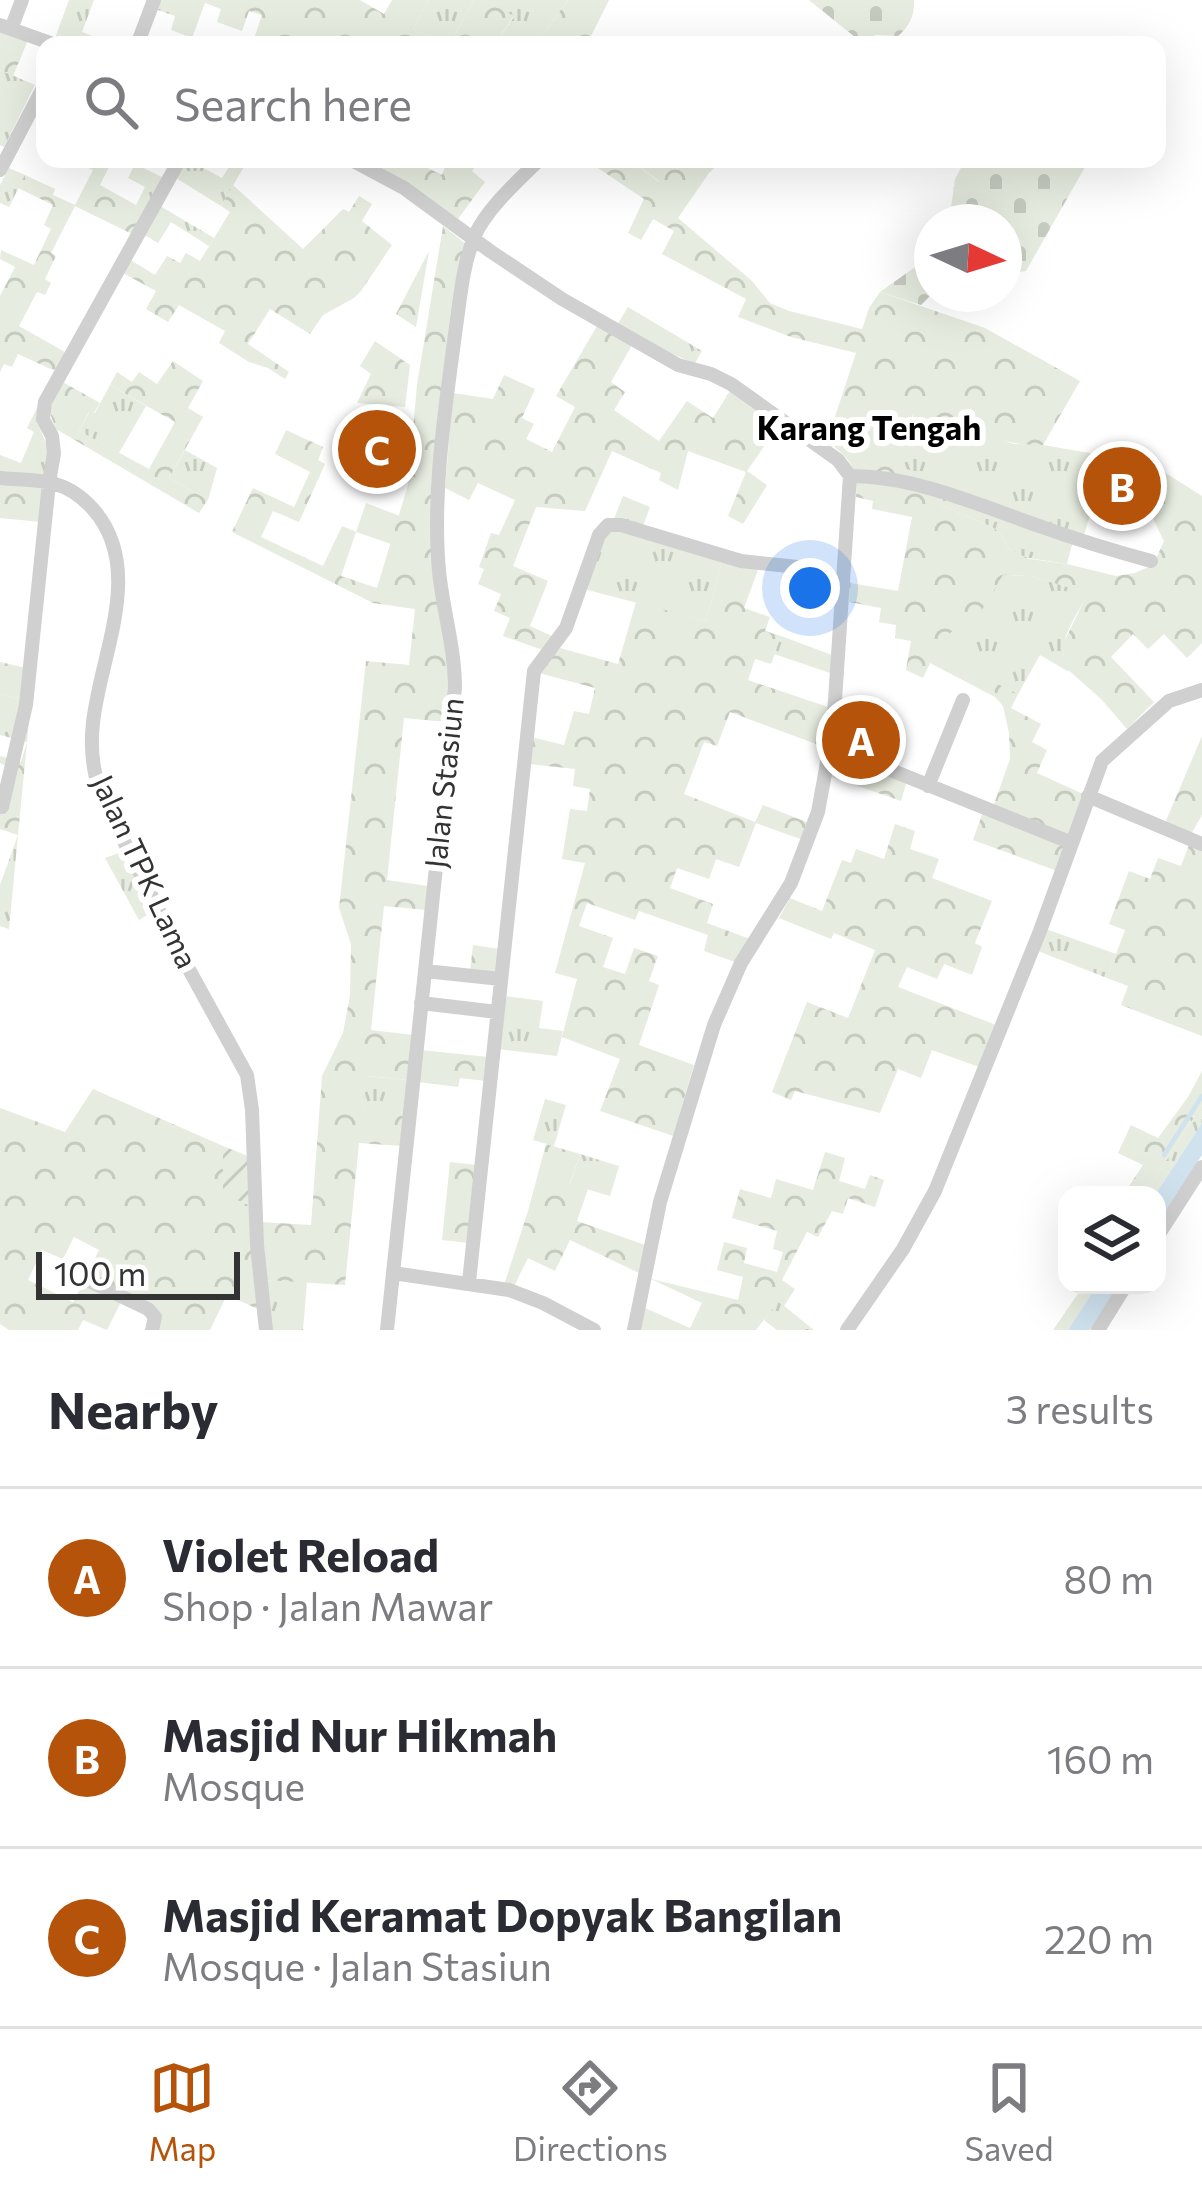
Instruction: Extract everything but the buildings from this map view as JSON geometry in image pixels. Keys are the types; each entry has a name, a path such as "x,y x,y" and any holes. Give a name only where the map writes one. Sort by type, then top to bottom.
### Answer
{"street":[{"path":"22,0 6,27 36,38"},
{"path":"140,36 154,0"},
{"path":"0,170 36,100"},
{"path":"2,807 26,705 54,454 43,418 45,402 175,168"},
{"path":"367,168 404,188 543,287 678,364 731,384 838,460 850,476 831,746 818,812 783,899 733,978 700,1063 657,1214 634,1330"},
{"path":"474,238 532,168"},
{"name":"Jalan Stasiun","path":"387,1330 455,688 439,560 442,437 460,299 474,238"},
{"path":"850,476 884,479 955,497 1151,561"},
{"path":"0,478 49,482"},
{"name":"Jalan TPK Lama","path":"49,482 89,505 114,546 116,603 93,719 94,772 110,814 250,1084 266,1330"},
{"path":"469,1282 534,671 566,628 594,545 608,526 621,526 741,561 798,567 844,585"},
{"path":"847,1330 903,1249 935,1190 1108,754 1168,700 1202,690"},
{"path":"928,786 963,700"},
{"path":"831,746 1072,843"},
{"path":"1088,796 1202,844"},
{"path":"425,971 501,979"},
{"path":"422,1004 497,1012"},
{"path":"1166,1223 1202,1167"},
{"path":"393,1273 523,1294 594,1330"},
{"path":"87,1280 148,1309 155,1317 152,1330"},
{"path":"1098,1330 1120,1294"}],"green space":[{"path":"69,0 94,0 82,32 93,36 56,36"},
{"path":"158,0 206,0 193,36 171,30 175,16 155,9"},
{"path":"360,0 384,14 392,0 429,0 413,29 425,36 255,36 262,15 249,11 242,31 217,22 221,9 205,3"},
{"path":"429,0 474,0 454,36 425,36 413,29"},
{"path":"474,0 485,0 514,16 500,36 454,36"},
{"path":"485,0 568,0 542,36 500,36 514,17"},
{"path":"568,0 609,0 591,36 542,36"},
{"path":"809,0 914,0 911,20 898,36 854,36"},
{"path":"0,31 28,40 13,76 0,70"},
{"path":"0,70 35,85 4,147 0,145"},
{"path":"9,168 25,175 9,207 0,203 0,185"},
{"path":"89,168 108,168 100,185 145,210 132,234 75,206 51,253 56,256 45,279 51,283 45,295 37,292 19,326 65,352 55,371 18,354 12,367 4,364 0,372 0,296 15,267 0,259 1,250 34,265 51,229 44,225 53,205 18,188 25,175 75,205 93,170"},
{"path":"133,168 143,168 164,178 145,210 136,205 145,187 128,178"},
{"path":"182,168 204,168 222,178 228,168 243,168 221,206 176,178"},
{"path":"377,168 428,168 442,175 445,168 474,168 472,171 485,182 458,219"},
{"path":"598,168 641,168 659,182 670,168 714,168 678,218 752,281 770,303 862,329 880,292 914,304 914,312 938,312 985,328 1080,381 1043,445 993,439 913,414 898,466 948,483 940,505 992,527 1010,550 1030,559 1116,576 1135,573 1153,565 1164,541 1150,505 1156,467 1202,496 1202,643 1187,658 1164,634 1148,649 1133,634 1111,657 1154,702 1127,729 1064,666 1063,644 1088,593 1030,576 1003,575 977,615 946,637 968,649 961,666 1018,694 1011,708 1041,724 1032,742 1047,750 1037,773 1083,794 1068,838 993,807 1010,759 1003,706 995,697 930,663 923,678 906,670 911,641 895,638 896,625 879,622 881,608 849,602 850,583 898,591 912,517 872,509 873,501 856,497 851,464 827,441 856,353 791,337 738,317 746,299 662,254 674,231 653,219 641,240 628,233 644,199"},
{"path":"641,168 670,168 660,182"},
{"path":"961,168 1084,168 1026,271 1022,272 1022,204 952,204"},
{"path":"233,185 303,249 343,209 349,212 359,196 372,204 362,221 392,245 361,291 323,315 310,334 270,309 248,344 289,372 285,379 219,343 225,331 179,305 168,322 146,309 156,291 121,272 129,259 155,275 167,256 180,263 186,253 200,261 230,212 221,206"},
{"path":"160,206 214,238 209,246 171,222 158,243 143,234"},
{"path":"443,226 466,244 436,471 450,662 447,722 404,718 387,880 428,886 426,910 384,906 371,1030 413,1035 408,1080 367,1076 363,1111 404,1116 401,1146 359,1143 345,1285 265,1280 261,1222 311,1225 322,1076 343,1033 350,995 351,944 339,908 366,661 409,665 415,609 373,603 232,532 253,488 294,507 310,472 275,454 286,430 323,447 318,460 325,464 299,522 273,511 261,537 323,566 342,526 356,532 341,576 377,588 408,485 417,385"},
{"path":"429,251 416,327 396,314"},
{"path":"914,268 914,303 880,292"},
{"path":"628,307 702,351 695,363 617,325"},
{"path":"597,326 632,345 611,382 625,392 614,410 659,441 687,401 713,418 730,391 779,425 747,471 767,485 743,524 728,516 746,472 688,451 678,490 659,480 661,473 612,451 585,511 536,507 513,566 548,581 530,626 554,637 543,650 503,636 510,618 494,611 501,594 478,584 491,533 499,535 515,500 478,483 469,500 445,488 453,393 493,399 504,375 535,389 522,418 534,424 526,439 552,452 575,407 556,396"},
{"path":"375,341 410,365 405,407 357,403 371,374 360,366"},
{"path":"173,361 203,381 188,408 203,417 169,478 208,500 199,513 56,429 49,411 61,381 100,403 79,431 149,469 175,422 110,385 117,372 132,382 139,372 157,384"},
{"path":"110,385 146,406 119,453 79,431"},
{"path":"39,404 37,421 48,449 44,477 0,473 0,455 21,463 34,432 27,428"},
{"path":"914,413 1014,444 1107,456 1084,535 1075,533 1067,564 1023,557 1010,550 992,527 940,505 947,484 897,466"},
{"path":"185,450 217,468 208,500 169,478"},
{"path":"0,484 54,489 50,523 0,518"},
{"path":"623,496 650,507 643,526 614,519"},
{"path":"366,503 400,516 391,544 356,532"},
{"path":"610,531 722,562 706,621 584,589 602,538"},
{"path":"722,562 758,570 744,608 770,617 765,631 781,636 771,664 755,659 748,680 828,707 824,747 730,712 717,746 704,742 684,794 755,822 763,805 809,823 803,840 756,823 739,867 716,859 709,879 677,868 670,888 713,904 707,923 750,939 735,962 704,951 708,935 639,911 635,920 587,903 579,926 613,938 603,967 625,974 634,948 658,956 649,981 659,985 639,1045 694,1065 673,1136 600,1111 620,1059 562,1037 577,979 555,973 585,863 562,859 570,809 587,811 590,789 573,786 575,769 529,764 531,737 564,745 574,711 589,714 595,688 539,673 560,648 618,664 636,602 706,621"},
{"path":"1002,575 1030,576 1089,593 1065,642 1069,672 1040,655 1018,694 960,666 945,638"},
{"path":"781,636 832,655 830,673 774,654"},
{"path":"0,662 35,670 31,702 0,694"},
{"path":"0,694 31,702 27,742 0,735"},
{"path":"1202,736 1202,815 1191,834 1165,823"},
{"path":"27,742 18,835 0,829 0,810 5,810 18,771 0,763 0,756 21,762"},
{"path":"835,753 907,781 901,801 832,777"},
{"path":"983,812 1067,845 1057,871 973,840"},
{"path":"895,824 915,831 910,849 939,859 932,878 992,901 975,943 982,947 972,975 944,964 937,979 907,967 898,987 996,1025 979,1067 932,1050 921,1078 898,1069 880,1113 795,1091 791,1100 772,1092 807,1002 848,1018 875,950 779,918 790,898 822,911 842,860 851,863 856,849 884,859"},
{"path":"18,835 9,929 0,926 0,885"},
{"path":"1190,842 1202,848 1202,1036 1121,1005 1128,986 1107,978 1125,930 1109,924 1129,871 1150,879 1158,858 1181,866"},
{"path":"124,851 154,911 139,920 105,858"},
{"path":"1046,929 1116,954 1107,978 1038,951"},
{"path":"473,945 500,949 497,974 470,971"},
{"path":"504,996 543,1001 539,1028 563,1031 557,1056 498,1049"},
{"path":"421,1050 488,1057 486,1081 460,1078 458,1087 418,1082"},
{"path":"1202,1071 1202,1105 1150,1186 1129,1186 1143,1165 1118,1153 1131,1125 1158,1138"},
{"path":"366,1076 408,1080 404,1116 363,1112"},
{"path":"93,1089 223,1146 223,1193 249,1205 260,1310 227,1295 210,1330 158,1330 160,1323 87,1275 99,1250 74,1237 63,1259 42,1250 28,1280 73,1302 83,1283 122,1300 107,1330 83,1320 78,1330 9,1330 0,1324 0,1108 65,1132"},
{"path":"545,1099 566,1105 554,1146 533,1140"},
{"path":"1202,1105 1202,1123 1161,1186 1150,1186"},
{"path":"546,1144 580,1154 570,1183 588,1189 577,1221 645,1245 639,1273 570,1240 555,1271 528,1258 514,1286 505,1282"},
{"path":"223,1146 248,1156 249,1205 223,1194"},
{"path":"825,1152 845,1158 839,1181 865,1189 870,1175 884,1180 875,1207 848,1198 843,1214 832,1211 818,1237 807,1232 782,1280 795,1289 784,1306 778,1302 756,1330 641,1330 645,1308 690,1328 702,1303 651,1279 738,1300 743,1277 717,1270 724,1242 747,1248 744,1263 777,1272 783,1252 773,1249 777,1231 732,1218 740,1189 771,1198 776,1179 813,1190"},
{"path":"580,1154 619,1166 610,1196 570,1184"},
{"path":"450,1162 477,1165 469,1243 442,1240"},
{"path":"265,1280 307,1282 303,1330 271,1330"},
{"path":"1078,1294 1091,1294 1068,1330 1053,1330"},
{"path":"778,1301 814,1330 777,1330 764,1320"}],"water":[{"path":"1202,1123 1202,1155 1166,1212 1166,1186 1161,1186"},
{"path":"1091,1294 1113,1294 1090,1330 1068,1330"}],"waterway":[{"path":"1164,1155 1202,1096"}],"place":[{"name":"Masjid Keramat Dopyak Bangilan","path":"377,449"},
{"name":"Masjid Nur Hikmah","path":"1122,486"},
{"name":"Violet Reload","path":"861,740"}],"district":[{"name":"Karang Tengah","path":"869,428"}]}
